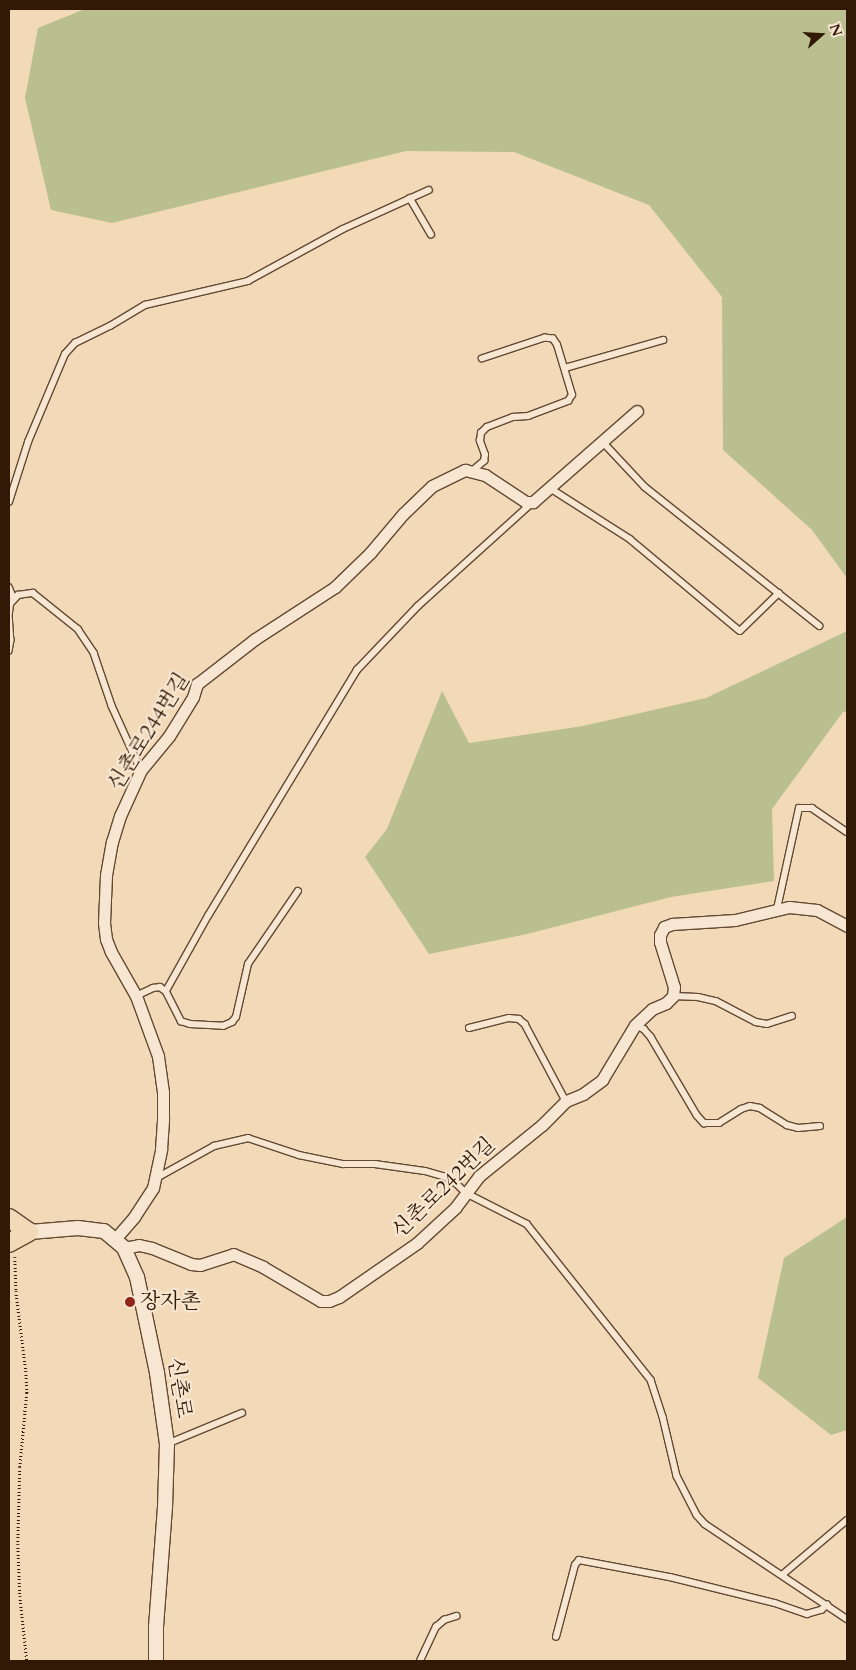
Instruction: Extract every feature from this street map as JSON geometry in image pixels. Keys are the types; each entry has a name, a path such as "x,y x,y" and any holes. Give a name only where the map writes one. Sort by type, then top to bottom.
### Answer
{"main road":[{"path":"9,1218 16,1236"}],"street":[{"path":"472,471 485,475 526,502 533,502 637,411"},
{"name":"신촌로244번길","path":"120,1243 146,1202 155,1179 161,1149 163,1118 161,1069 148,1024 136,996 106,939 104,905 108,859 120,816 142,770 169,736 193,697 197,684 255,638 320,598 334,587 370,553 403,514 432,486 465,470 472,471"},
{"path":"673,996 674,987 660,942 660,935 664,927 672,924 735,920 776,909 802,907 817,910 847,926"},
{"name":"신촌로242번길","path":"120,1243 152,1248 190,1264 200,1264 233,1254 242,1257 321,1300 329,1301 378,1272 417,1243 455,1208 479,1176 542,1125 566,1100 583,1094 602,1080 636,1025 652,1009 666,1003 673,996"},
{"path":"16,1236 92,1228 104,1231 120,1243"},
{"name":"신촌로","path":"120,1243 139,1286 157,1373 167,1444 166,1507 156,1627 156,1661"}],"lane":[{"path":"9,502 28,442 65,354 75,343 110,326 144,304 248,281 343,229 429,190"},
{"path":"410,198 431,234"},
{"path":"472,471 484,461 485,455 480,441 481,433 487,427 512,417 528,416 568,401 572,395 557,345 552,339 545,338 482,359"},
{"path":"565,368 662,340"},
{"path":"602,441 645,486 820,626"},
{"path":"550,488 630,539 740,630 779,594"},
{"path":"166,991 208,916 357,670 418,606 533,502"},
{"path":"9,587 14,599 9,613 11,640 9,651"},
{"path":"14,599 26,593 33,593 78,629 94,653 114,712 142,770"},
{"path":"776,909 799,808 812,808 847,832"},
{"path":"136,996 153,988 160,987 166,991 181,1021 190,1024 223,1026 232,1022 236,1017 248,964 298,891"},
{"path":"673,996 698,997 716,1001 756,1022 767,1024 792,1016"},
{"path":"469,1028 509,1018 518,1019 525,1024 566,1100"},
{"path":"636,1025 644,1029 651,1037 697,1115 704,1122 719,1123 750,1106 760,1108 788,1125 798,1128 820,1126"},
{"path":"155,1179 214,1146 248,1138 299,1155 343,1164 375,1164 425,1171 446,1177 466,1193 527,1224 650,1380 663,1417 677,1476 698,1515 705,1524 847,1619"},
{"path":"167,1444 242,1413"},
{"path":"782,1575 847,1520"},
{"path":"556,1637 575,1565 579,1560 670,1577 775,1603 807,1614 821,1610 827,1605"},
{"path":"420,1661 436,1628 444,1620 456,1616"}],"path":[{"path":"16,1236 16,1291 26,1371 20,1467 19,1562 20,1596 27,1661"}],"green space":[{"path":"85,9 847,9 847,578 812,530 723,450 722,297 649,205 514,152 406,151 112,223 51,210 25,98 38,28"},
{"path":"847,631 847,711 843,712 772,809 774,881 671,897 527,934 429,954 365,857 387,829 442,691 469,743 583,726 706,698"},
{"path":"847,1217 847,1430 831,1435 758,1378 784,1258"}],"place":[{"name":"장자촌","path":"130,1302"}]}
